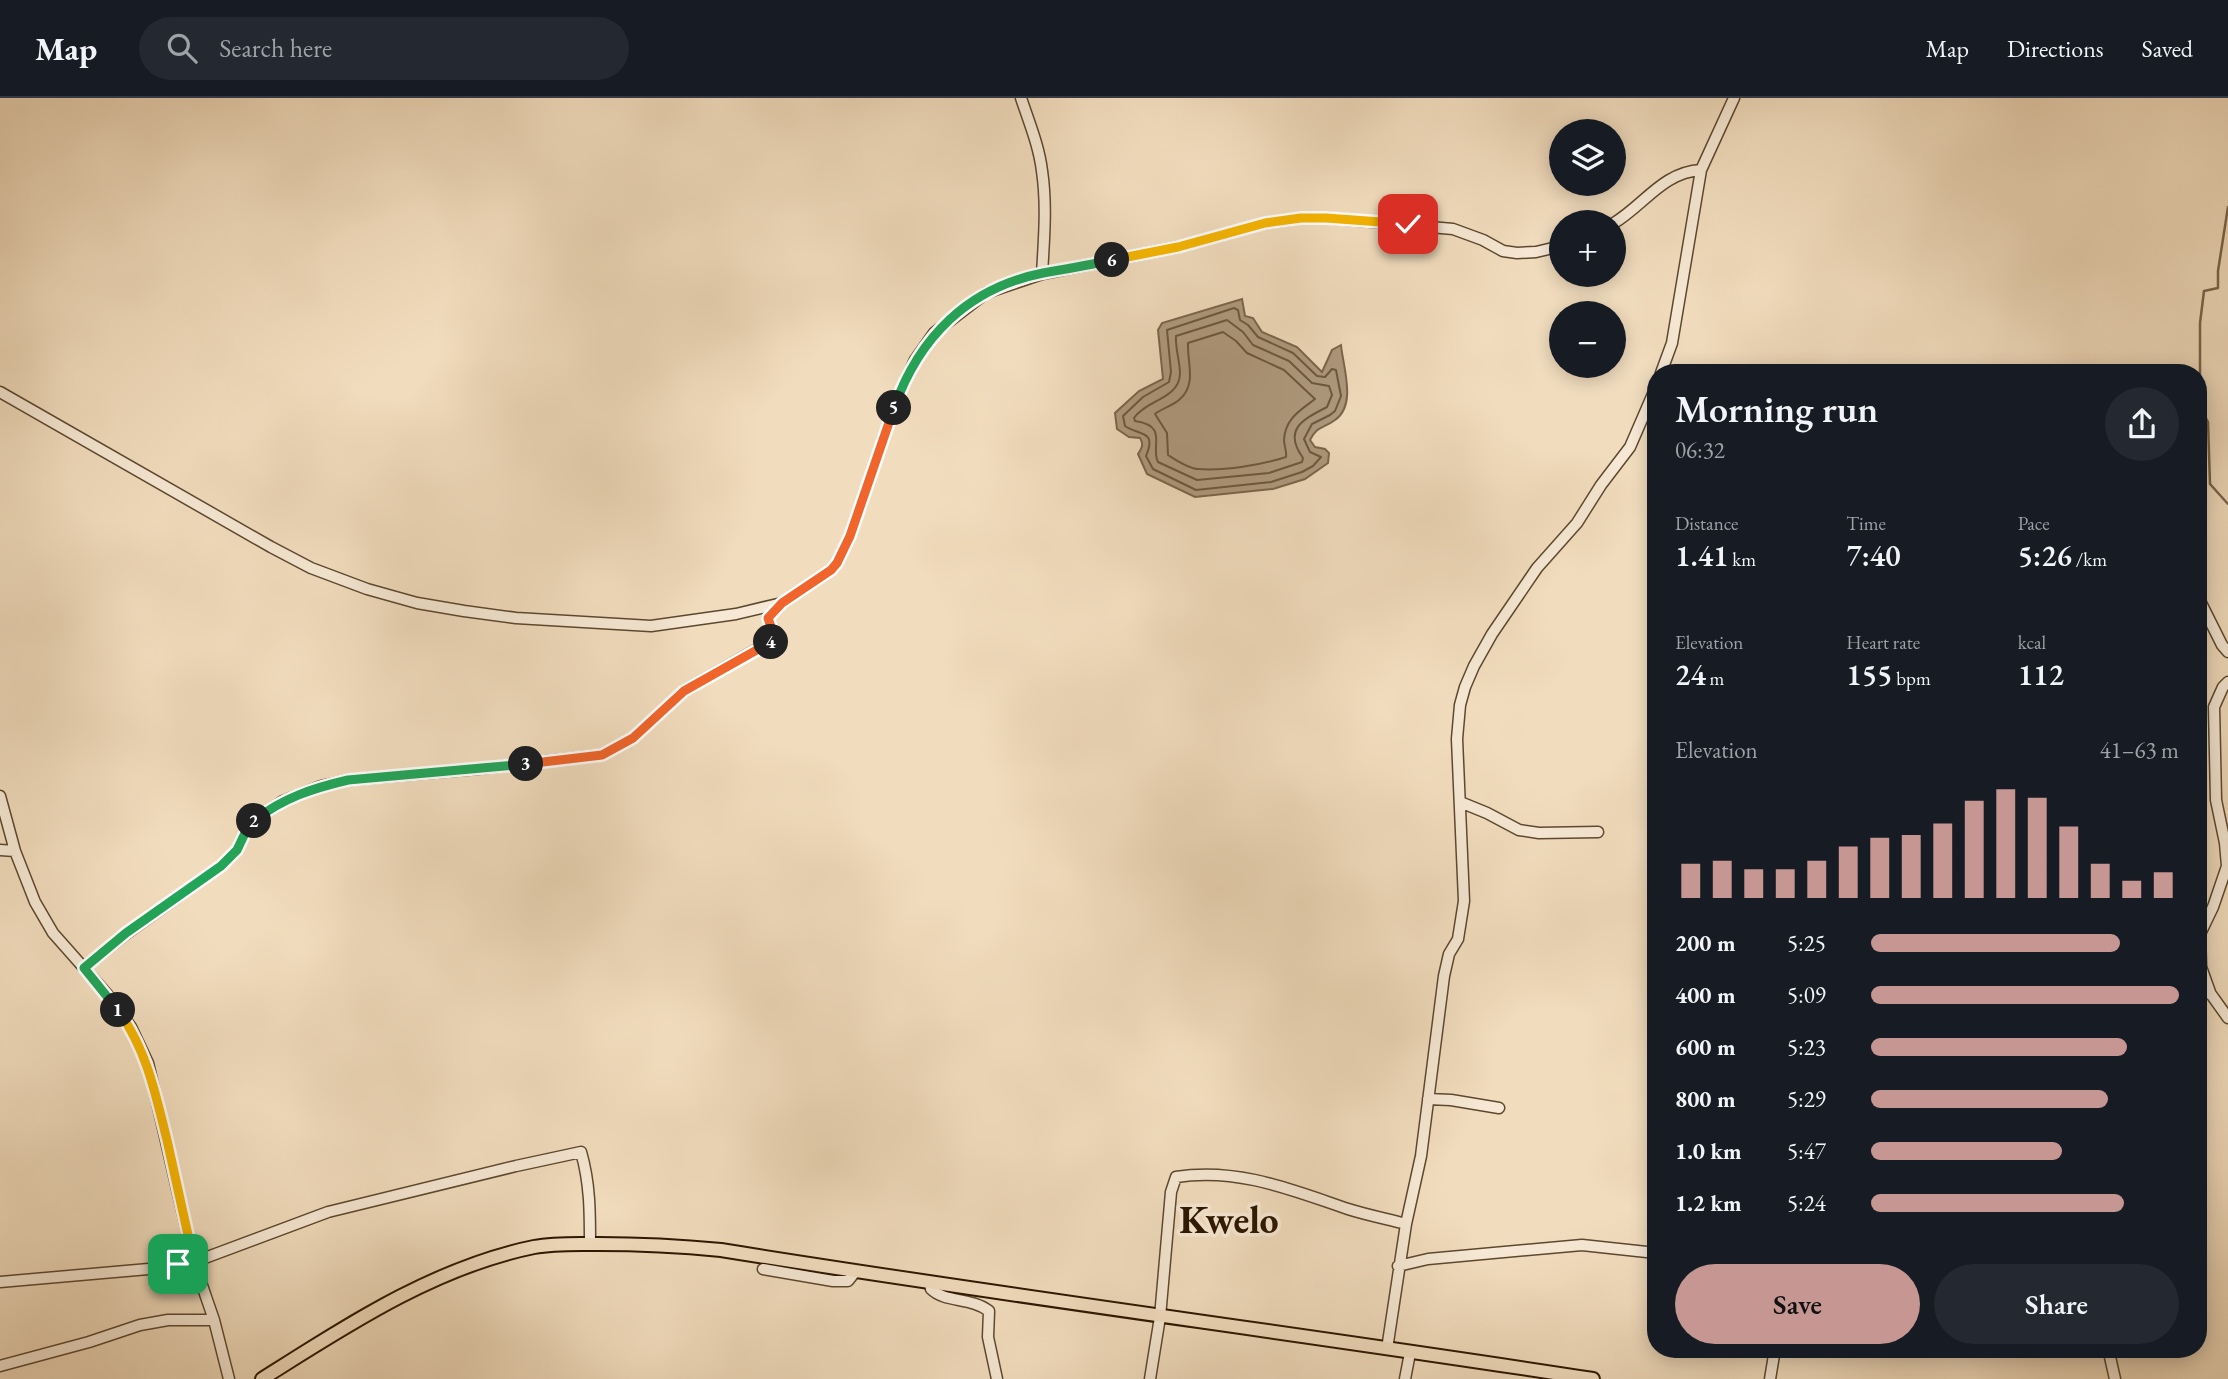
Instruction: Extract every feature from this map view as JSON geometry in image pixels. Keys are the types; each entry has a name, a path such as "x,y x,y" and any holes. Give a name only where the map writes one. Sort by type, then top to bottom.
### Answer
{"main road":[{"path":"262,1379 406,1293 458,1269 484,1259 537,1246 590,1244 637,1244 721,1250 1593,1379"}],"street":[{"path":"1021,98 1035,137 1042,169 1045,225 1042,274"},
{"path":"1664,364 1672,343 1701,170 1734,98"},
{"path":"1626,214 1674,176 1701,170"},
{"path":"84,968 126,933 221,866 237,850 247,829 256,819 283,800 321,786 348,780 465,771 602,755 633,738 684,691 775,639 768,618 782,603 831,570 837,563 850,536 897,399 915,360 934,333 986,293 1042,274 1178,247 1265,223 1301,218 1453,229 1503,251 1517,253 1549,249"},
{"path":"0,392 311,568 367,589 417,603 516,618 651,626 736,614 782,603"},
{"path":"1387,1349 1398,1266 1421,1156 1444,976 1449,954 1458,939 1464,901 1457,739 1460,705 1474,666 1492,634 1537,568 1577,523 1630,447 1647,408"},
{"path":"2207,615 2228,652"},
{"path":"2207,920 2228,866 2217,800 2214,706 2228,682"},
{"path":"0,796 15,851 34,902 53,933 107,994 131,1027 148,1063 194,1262 214,1321 229,1379"},
{"path":"1460,802 1519,830 1539,833 1598,832"},
{"path":"0,850 15,851"},
{"path":"2207,984 2211,995"},
{"path":"2207,989 2228,1018"},
{"path":"1428,1099 1499,1108"},
{"path":"0,1282 160,1268 194,1262 328,1212 581,1152 591,1206 590,1244"},
{"path":"1150,1379 1160,1317 1171,1192 1176,1177 1200,1173 1273,1183 1352,1210 1406,1224"},
{"path":"1398,1266 1428,1259 1582,1245 1647,1252"},
{"path":"763,1269 833,1282 848,1281 856,1271"},
{"path":"930,1283 931,1289 939,1295 976,1302 989,1311 988,1338 996,1379"},
{"path":"0,1367 140,1325 168,1320 214,1321"},
{"path":"1405,1379 1410,1353"},
{"path":"1770,1379 1773,1358"},
{"path":"2110,1358 2115,1379"}],"water":[{"path":"1242,299 1245,316 1253,318 1262,332 1297,347 1322,372 1332,350 1341,345 1347,385 1346,405 1335,420 1318,429 1310,440 1315,447 1325,449 1329,453 1328,463 1305,479 1273,489 1195,497 1147,474 1138,454 1142,446 1140,438 1129,437 1117,429 1115,413 1139,391 1163,379 1158,330 1162,323"}],"waterway":[{"path":"2200,364 2200,323 2204,291 2218,288 2228,207"},
{"path":"2207,420 2210,484 2228,504"}],"district":[{"name":"Kwelo","path":"1229,1219"}],"route":[{"path":"178,1264 194,1262 148,1063 131,1027 84,968 126,933 221,866 237,850 247,829 256,819 283,800 321,786 348,780 602,755 633,738 684,691 775,639 768,618 782,603 831,570 837,563 857,518 897,399 915,360 934,333 986,293 1042,274 1178,247 1265,223 1326,218 1408,224"}]}
